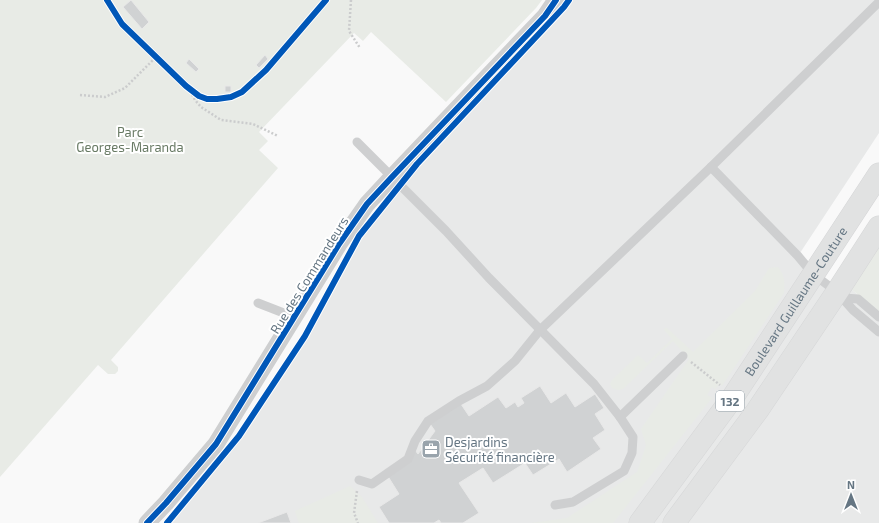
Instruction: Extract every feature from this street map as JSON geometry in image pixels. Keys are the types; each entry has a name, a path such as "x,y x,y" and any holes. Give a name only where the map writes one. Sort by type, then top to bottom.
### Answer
{"main road":[{"name":"Boulevard Guillaume-Couture","path":"640,523 733,397 879,174"},
{"name":"132","path":"674,523 841,295 879,227"}],"street":[{"name":"Rue des Commandeurs","path":"147,523 216,444 339,244 367,204 545,16 556,0"}],"lane":[{"path":"359,480 372,484 408,459 415,441 428,421 459,401 487,386 515,361 540,330 711,167 879,2"},
{"path":"357,142 446,231 489,278 594,384 633,436 632,453 624,471 573,502 555,505"},
{"path":"711,167 798,256 813,274 841,295 853,310 879,332"},
{"path":"841,295 858,299 879,317"},
{"path":"258,303 294,317"},
{"path":"620,417 683,356"}],"path":[{"path":"351,0 349,31 360,48"},
{"path":"80,95 105,96 124,88 154,55 161,62"},
{"path":"188,88 203,97"},
{"path":"188,88 201,107 221,120 253,124 278,136"},
{"path":"683,356 722,388"},
{"path":"358,523 354,513 359,480"}],"shaded area":[{"path":"568,0 879,0 879,133 798,256 837,292 851,289 879,312 879,523 167,523 239,436 310,327 359,236 400,185 564,7"}],"green space":[{"name":"Parc Georges-Maranda","path":"0,0 542,0 446,102 371,32 363,41 354,33 259,132 268,141 259,150 278,168 111,360 118,367 118,371 115,374 108,374 98,365 0,477"},
{"path":"879,245 879,312 851,289"},
{"path":"778,267 784,279 784,293 722,386 720,384 715,389 712,387 707,395 712,398 613,523 531,523 567,518 637,472 646,445 641,429 689,359 673,341 623,389 618,390 612,388 610,384 612,380 638,355 647,363 672,339 664,330 665,328 667,328 693,352 755,291 769,268"},
{"path":"350,486 362,497 378,523 299,523 295,511"}],"building":[{"path":"131,0 149,22 142,29 123,7"},
{"path":"265,55 268,59 259,68 256,65"},
{"path":"189,59 199,69 196,72 186,63"},
{"path":"225,86 231,86 231,92 225,92"},
{"path":"540,386 551,403 566,393 575,407 595,394 604,408 595,414 605,430 593,438 601,449 567,472 559,459 533,475 525,463 493,483 483,468 459,483 479,513 463,523 441,523 439,520 434,523 389,523 379,507 399,494 384,470 415,450 418,454 435,431 428,421 459,401 469,416 498,397 506,408 515,402 518,407 524,403 521,398"},
{"path":"287,512 291,523 258,523"}],"cycle path":[{"path":"107,0 122,24 186,86 199,96 207,99 231,97 242,92 266,70 326,0"},
{"path":"147,523 216,444 339,244 367,204 545,16 556,0"},
{"path":"167,523 239,436 305,336 359,236 417,164 569,0"}],"place":[{"name":"Desjardins Sécurité financière","path":"431,449"}]}
